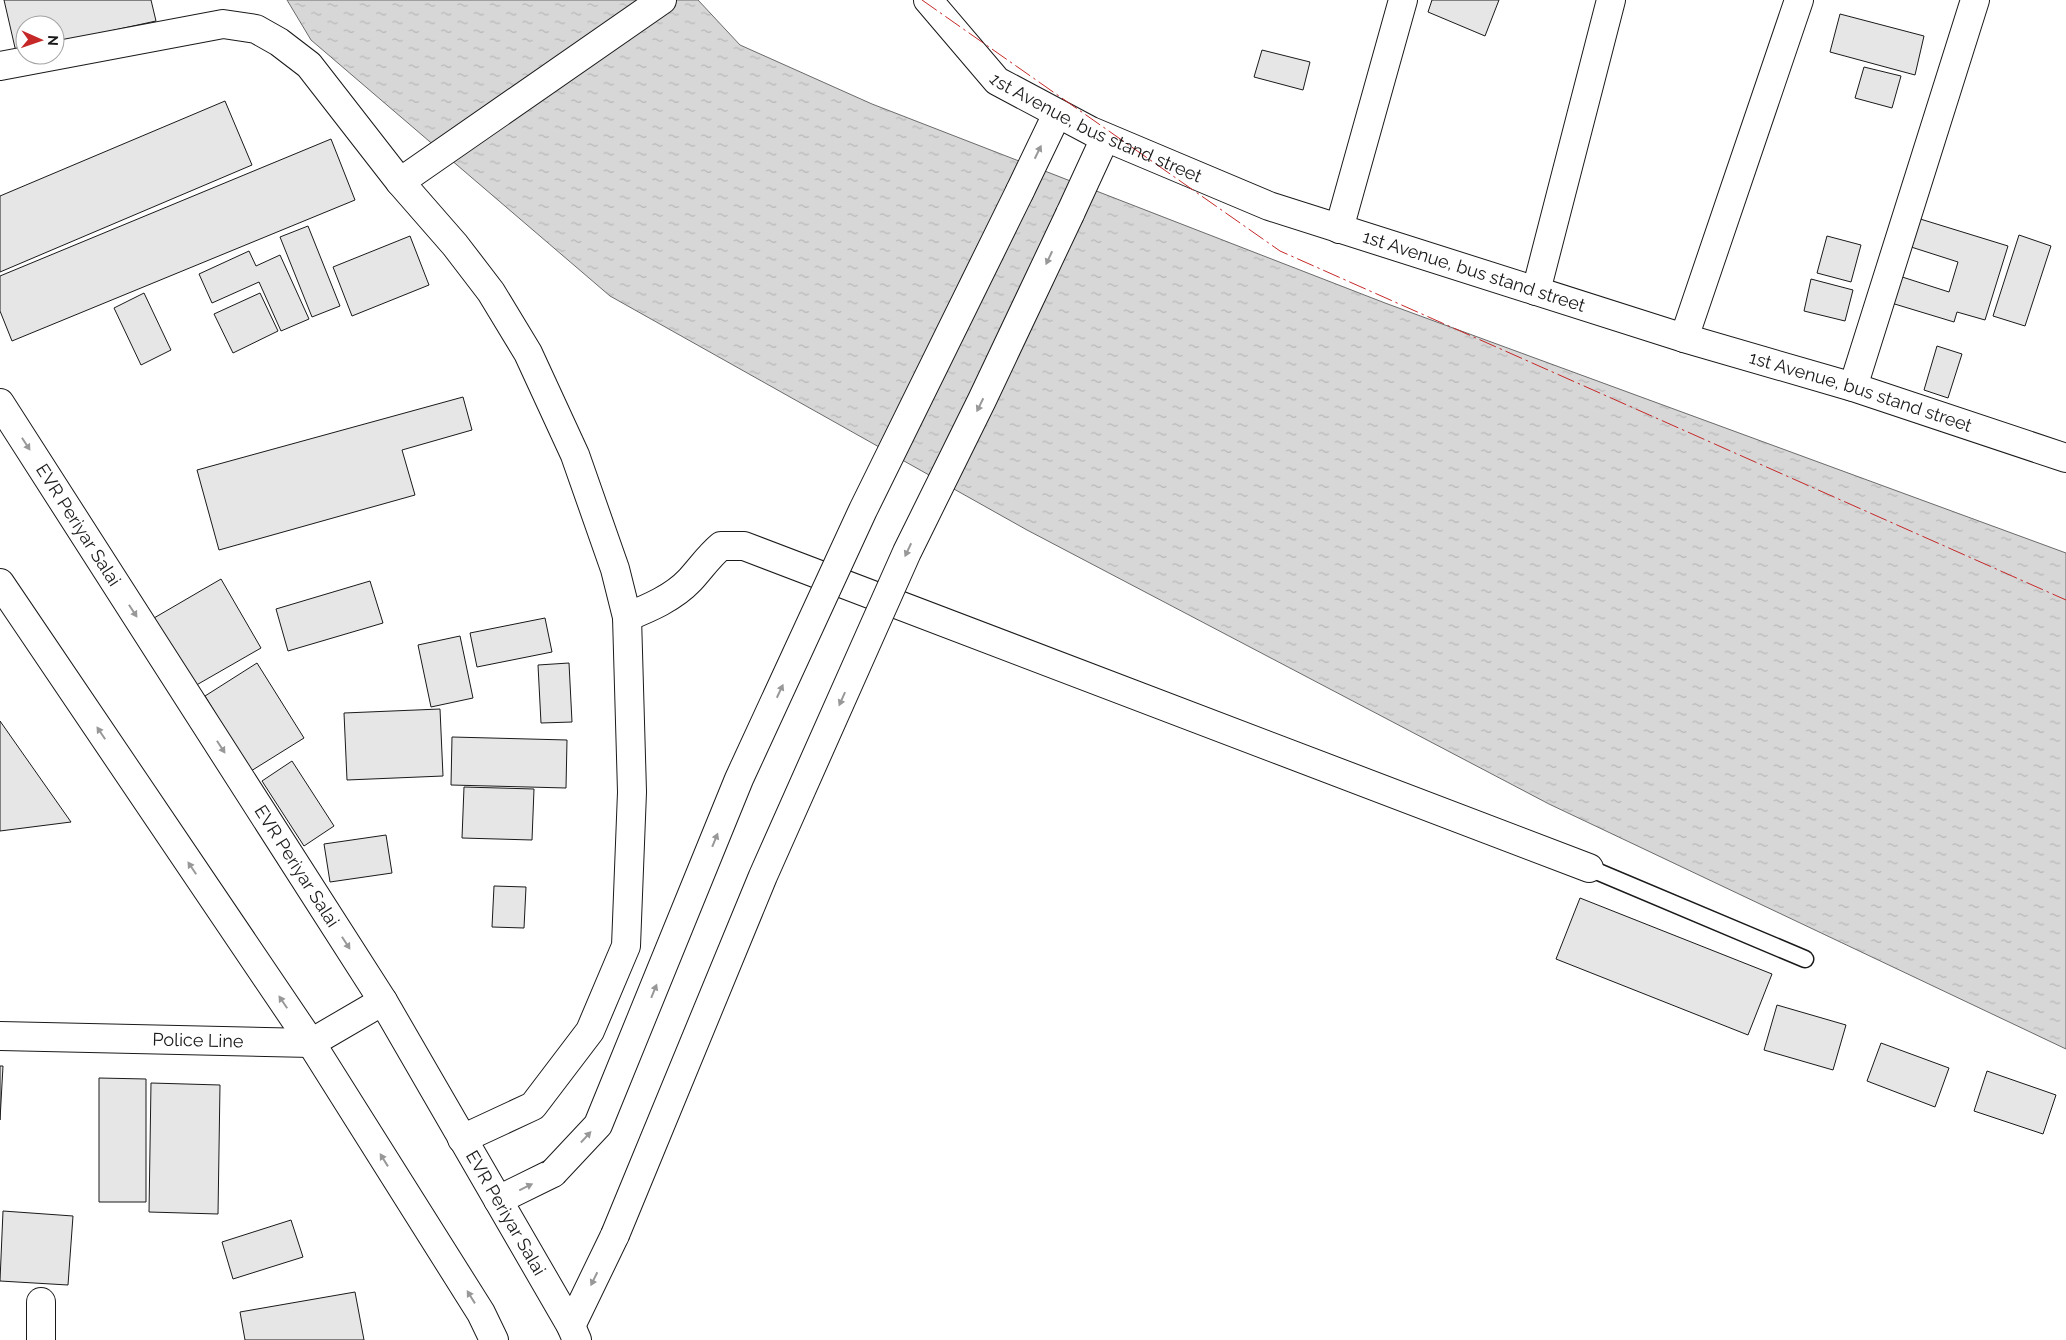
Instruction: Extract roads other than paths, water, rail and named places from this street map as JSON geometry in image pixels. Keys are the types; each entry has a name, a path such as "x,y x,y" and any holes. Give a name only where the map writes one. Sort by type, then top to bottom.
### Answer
{"street":[{"path":"400,182 662,0"},
{"name":"1st Avenue, bus stand street","path":"928,0 998,81 1105,138 1268,206 1684,338 1853,387 2066,458"},
{"path":"1339,229 1403,0"},
{"path":"1536,291 1610,0"},
{"path":"1684,338 1799,0"},
{"path":"1853,387 1975,0"},
{"path":"0,66 223,24 256,29 279,42 309,65 400,182 455,245 491,292 528,353 575,455 615,569 626,617 632,792 626,946 590,1031 533,1106 462,1139"},
{"path":"498,1200 553,1173 598,1125 739,780 863,510 1057,114"},
{"path":"574,1333 763,876 907,552 982,400 1105,138"},
{"name":"EVR Periyar Salai","path":"0,403 383,1001 574,1333"},
{"path":"626,617 657,605 689,581 708,558 722,546 744,546 1589,868"},
{"path":"0,583 311,1043 481,1313 494,1340"},
{"path":"311,1043 383,1001"},
{"name":"Police Line","path":"0,1036 311,1043"},
{"path":"41,1302 41,1340"}],"lane":[{"path":"1589,868 1805,959"}],"water":[{"path":"287,0 698,0 740,45 872,104 1385,303 2066,553 2066,1049 1549,804 1027,530 610,296 311,40"}]}
